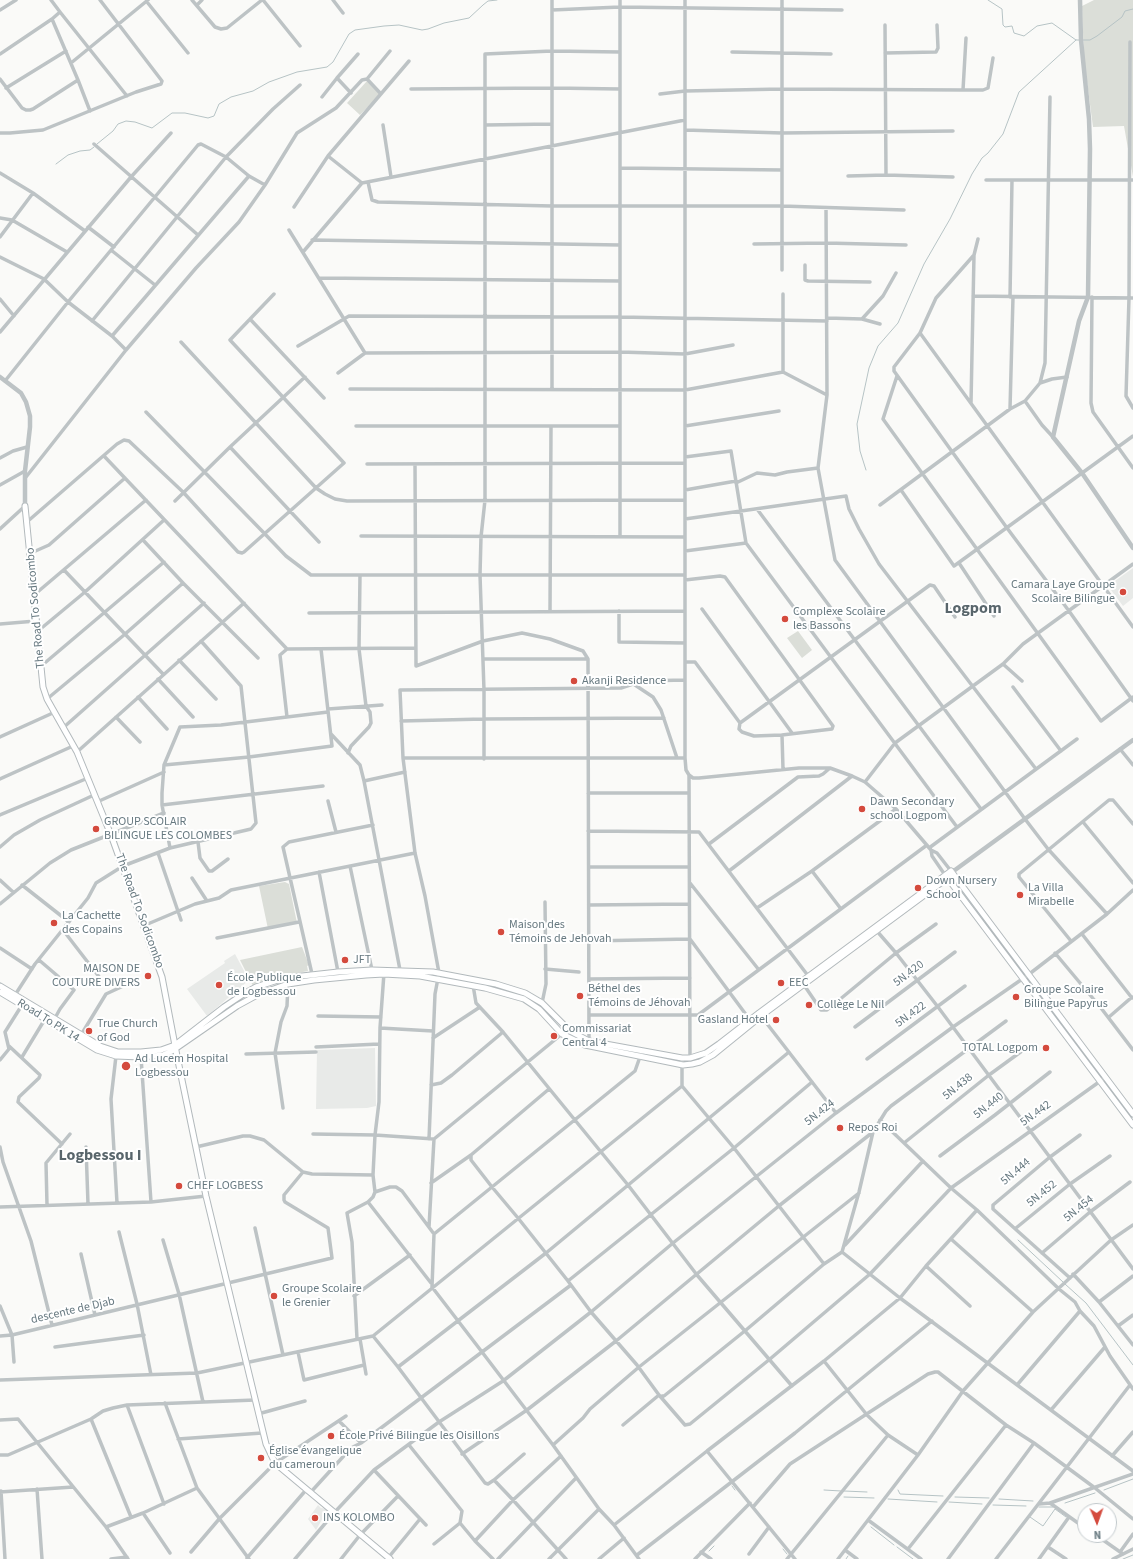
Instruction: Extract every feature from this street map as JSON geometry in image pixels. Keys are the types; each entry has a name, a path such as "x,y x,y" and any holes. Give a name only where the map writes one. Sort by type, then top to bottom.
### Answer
{"main road":[{"name":"The Road To Sodicombo","path":"25,506 31,552 40,667 46,699 64,727 88,778 123,866 162,977 206,1196 262,1432 275,1463"},
{"path":"165,1051 175,1047 237,1006 259,994 288,984 400,970 439,973 517,989 542,1003 568,1029 589,1041 682,1058 690,1058 706,1053 953,872 1028,975 1133,1114"},
{"path":"946,877 1133,1125"},
{"path":"175,1047 224,1007 244,993 256,987 284,978 312,974 372,970 473,985 524,999 539,1009 562,1034 585,1045 683,1065 700,1062 713,1055 761,1016 804,985 810,977"},
{"name":"Road To PK 14","path":"0,986 100,1046 118,1052 165,1051"},
{"name":"Road To PK 14","path":"0,992 97,1050 116,1056 141,1057 165,1051"},
{"path":"275,1463 388,1559"}],"street":[{"path":"0,10 16,0"},
{"path":"50,0 127,96"},
{"path":"0,132 10,133 43,130 161,84 162,82 100,0"},
{"path":"192,0 215,27 224,29 263,0 300,46"},
{"path":"197,5 202,0"},
{"path":"334,0 343,13"},
{"path":"552,0 552,389"},
{"path":"620,0 620,537"},
{"path":"684,0 685,758 686,770 689,775 693,778 699,778 799,768 830,768 852,776 865,782 896,809 929,848 937,853 953,872 1133,740"},
{"path":"782,0 782,270"},
{"path":"1080,0 1080,28 1089,119 1091,403 1093,412 1133,468"},
{"path":"71,63 148,1 188,53"},
{"path":"552,10 620,8 842,10"},
{"path":"0,54 60,12"},
{"path":"52,19 90,111"},
{"path":"885,53 936,52 938,48 937,24"},
{"path":"885,25 886,175"},
{"path":"963,90 966,38"},
{"path":"1130,42 1131,298 1126,396 1133,408"},
{"path":"6,88 66,51"},
{"path":"26,477 126,350 196,268 239,222 265,185 297,133 336,108 362,80 367,79 390,51"},
{"path":"484,758 483,641 480,575 484,500 485,426 485,54 552,51 620,52"},
{"path":"732,52 831,54"},
{"path":"322,97 358,54"},
{"path":"660,94 685,91 782,89 983,90 988,88 993,58"},
{"path":"294,207 328,156 409,61"},
{"path":"337,78 351,93"},
{"path":"0,79 22,108 26,110 34,109 78,80"},
{"path":"367,79 382,94"},
{"path":"92,321 226,157 273,109 300,85"},
{"path":"411,90 485,88 620,89"},
{"path":"880,506 1010,409 1025,402 1040,383 1045,363 1050,97"},
{"path":"303,252 362,183 685,120"},
{"path":"485,125 552,124"},
{"path":"383,125 391,177"},
{"path":"685,130 782,133 953,131"},
{"path":"0,332 131,176 171,133"},
{"path":"94,144 198,235"},
{"path":"4,381 198,145 201,144 226,157 249,176 265,185"},
{"path":"328,156 362,183"},
{"path":"620,168 782,170"},
{"path":"0,173 33,194 85,231"},
{"path":"848,176 886,175 953,177"},
{"path":"112,336 249,176"},
{"path":"986,180 1131,180"},
{"path":"1010,409 1012,180"},
{"path":"368,182 371,197 376,202 552,206 782,206 904,210"},
{"path":"0,237 33,194"},
{"path":"826,208 827,395 818,468 835,560 1024,819 1048,849 1107,914"},
{"path":"0,218 12,220 67,252"},
{"path":"88,227 155,285"},
{"path":"289,230 365,353"},
{"path":"971,404 974,255 978,239"},
{"path":"312,240 620,244"},
{"path":"754,244 826,243 906,245"},
{"path":"897,376 884,419 1101,721 1132,699 1069,610 1007,528 894,371 894,367 920,333 936,298 974,255"},
{"path":"0,257 44,280 68,302 112,336 126,350"},
{"path":"806,265 805,280 808,281 870,282"},
{"path":"862,319 883,296 896,272"},
{"path":"319,278 620,281"},
{"path":"28,521 117,444 124,440 129,441 183,492 238,552 244,552 316,488 344,462 230,340 274,294"},
{"path":"783,294 783,372"},
{"path":"973,296 1131,298"},
{"path":"1053,437 1079,321 1090,297"},
{"path":"0,299 14,316"},
{"path":"298,346 349,316 620,317 783,320 862,319 880,324"},
{"path":"250,319 324,398"},
{"path":"920,333 1133,627"},
{"path":"181,342 316,488 335,499 347,501 685,500"},
{"path":"338,373 365,353 620,352 685,354 733,345"},
{"path":"350,389 685,390 783,372 827,395"},
{"path":"0,377 21,393 26,402 30,422 25,471 25,506 0,529"},
{"path":"175,502 183,492 305,377"},
{"path":"1040,383 1052,379 1067,377"},
{"path":"1025,402 1082,473 1133,548"},
{"path":"685,426 779,411"},
{"path":"146,412 286,556 311,576 685,575"},
{"path":"356,426 620,426"},
{"path":"550,611 551,426"},
{"path":"901,490 954,566 1133,436"},
{"path":"0,452 2,457 13,451 27,447"},
{"path":"230,447 319,542"},
{"path":"685,457 731,451 746,543 957,827"},
{"path":"104,456 287,649"},
{"path":"367,464 685,463"},
{"path":"415,464 416,666 483,641 522,633 550,639 583,651 588,659 589,1041"},
{"path":"685,490 736,482 758,473 775,476 788,472 818,468"},
{"path":"0,486 25,471"},
{"path":"31,552 49,545 125,478"},
{"path":"685,519 846,496 849,509 869,548 890,578 1036,769"},
{"path":"34,595 146,500"},
{"path":"757,509 982,809"},
{"path":"38,631 85,592 164,520"},
{"path":"361,536 685,537"},
{"path":"143,540 183,583 258,658"},
{"path":"685,551 746,543"},
{"path":"40,667 164,562"},
{"path":"959,563 994,616"},
{"path":"865,782 895,743 1003,664 1023,644 1133,564"},
{"path":"64,570 124,635 163,674"},
{"path":"348,753 351,746 366,731 371,723 370,712 366,706 359,649 360,575"},
{"path":"685,580 720,576 725,577 801,680 834,727 832,730 754,736 742,732 739,729 740,723 801,680 930,586 933,586 955,617"},
{"path":"46,699 124,635 183,583"},
{"path":"64,727 204,603"},
{"path":"77,752 244,603"},
{"path":"702,608 792,733"},
{"path":"619,611 619,642 685,643"},
{"path":"309,613 685,611"},
{"path":"0,624 36,621"},
{"path":"15,995 32,969 88,898 96,883 123,866 170,848 251,829 256,823 241,686 201,641"},
{"path":"287,717 280,655 287,649 415,648"},
{"path":"164,765 249,758 332,746 321,649"},
{"path":"483,659 588,659"},
{"path":"179,660 216,699"},
{"path":"685,662 695,662 740,723"},
{"path":"1003,664 1022,681"},
{"path":"158,679 193,717"},
{"path":"429,1139 434,994 439,973 425,896 414,853 403,758 400,690 621,688 642,681 685,680"},
{"path":"632,684 653,697 664,718 677,758"},
{"path":"1013,686 1061,751"},
{"path":"138,698 167,729"},
{"path":"170,848 162,805 164,765 180,728 245,722 382,705"},
{"path":"0,737 55,712"},
{"path":"116,717 140,742"},
{"path":"401,721 664,718"},
{"path":"331,733 360,765 373,825 400,970"},
{"path":"782,735 783,770"},
{"path":"589,1015 698,1015 841,909 929,848 1077,739"},
{"path":"0,779 73,746"},
{"path":"1120,749 1133,765"},
{"path":"403,758 685,758"},
{"path":"708,844 798,777 818,776 830,768"},
{"path":"97,802 164,772"},
{"path":"364,781 405,772"},
{"path":"689,775 690,1058"},
{"path":"729,871 852,776"},
{"path":"0,815 88,778"},
{"path":"162,805 323,786"},
{"path":"588,793 689,793"},
{"path":"0,847 14,835 40,820 94,795"},
{"path":"1071,941 1019,877 1020,871 1112,799 1133,824"},
{"path":"328,801 336,832"},
{"path":"757,908 812,871 896,809"},
{"path":"0,904 50,863 71,850 164,813"},
{"path":"1083,822 1133,884"},
{"path":"312,974 283,847 289,842 373,825"},
{"path":"588,831 699,832 810,977"},
{"path":"198,842 200,858 209,871 212,871 228,859"},
{"path":"929,848 932,856 946,877"},
{"path":"158,853 181,920"},
{"path":"143,926 178,911 219,898 231,890 414,853"},
{"path":"350,866 372,970"},
{"path":"589,867 689,867"},
{"path":"812,871 841,909"},
{"path":"319,872 338,972"},
{"path":"192,878 207,901"},
{"path":"0,880 13,892"},
{"path":"689,882 759,970"},
{"path":"22,885 69,922"},
{"name":"5N.424","path":"295,1559 334,1513 374,1470 439,1422 503,1381 591,1312 673,1242 836,1113 953,1027 1023,979 1107,914 1133,890"},
{"path":"542,1003 546,984 545,902"},
{"path":"589,905 690,904"},
{"path":"217,938 300,922"},
{"path":"804,985 821,1010 827,1010 896,953 936,924"},
{"path":"875,929 896,953 938,1007 1133,1269"},
{"path":"63,930 100,978"},
{"path":"1082,934 1132,997 1109,1017"},
{"path":"589,941 690,939"},
{"path":"690,939 750,1020"},
{"path":"0,948 32,969"},
{"name":"5N.420","path":"855,1027 955,952"},
{"path":"1055,953 1109,1017 1133,1050"},
{"path":"39,960 74,990 55,1018"},
{"path":"545,969 580,972"},
{"path":"366,1374 358,1339 354,1296 352,1242 347,1212 368,1202 374,1197 375,1192 373,1174 375,1135 379,1102 379,1044 384,972"},
{"path":"589,979 690,978"},
{"path":"81,1035 106,994 134,981"},
{"path":"283,1108 275,1053 281,1022 287,1006 288,984"},
{"path":"473,985 475,1000 480,1007 503,1032 574,1121 651,1213 698,1275 792,1386"},
{"name":"5N.422","path":"868,1059 965,986"},
{"path":"22,1006 5,1032 5,1035 9,1046 40,1075 39,1078 19,1097 18,1102 62,1144"},
{"path":"433,1038 480,1007"},
{"path":"318,1016 381,1017"},
{"path":"761,1016 836,1113"},
{"path":"22,1057 45,1019"},
{"path":"623,1425 660,1396 664,1396 746,1330 824,1264 842,1252 860,1192 873,1132 880,1120 891,1106 1006,1021"},
{"path":"380,1028 433,1031"},
{"path":"313,1134 375,1135 434,1139 568,1029"},
{"path":"431,1085 441,1083 452,1075 503,1032"},
{"path":"246,1054 316,1050 379,1044"},
{"path":"0,1060 8,1051 9,1046"},
{"name":"5N.438","path":"904,1143 989,1075 1026,1048"},
{"path":"434,1234 636,1071 642,1050"},
{"path":"398,1367 546,1253 710,1119 789,1052"},
{"path":"116,1056 111,1099 117,1203"},
{"path":"141,1057 151,1202"},
{"path":"682,1058 682,1086 734,1148 780,1206 802,1238 824,1264"},
{"name":"5N.440","path":"940,1156 1050,1072"},
{"name":"5N.442","path":"660,1396 686,1425 688,1425 770,1359 870,1274 951,1188 1106,1077"},
{"path":"568,1281 734,1148 812,1082"},
{"path":"0,1380 197,1373 373,1336 432,1285 682,1086"},
{"path":"431,1183 471,1155 549,1089"},
{"path":"880,1120 951,1188 977,1210 1075,1302 1094,1326 1105,1347 1133,1389"},
{"path":"462,1454 527,1410 616,1341 780,1206 873,1132"},
{"path":"48,1205 46,1163 70,1134"},
{"name":"5N.444","path":"1016,1228 993,1209 993,1205 1050,1157 1080,1135"},
{"path":"196,1147 243,1136 259,1138 264,1140 303,1172 312,1174 373,1174"},
{"path":"429,1226 434,1139"},
{"path":"0,1147 3,1162 31,1241 52,1325"},
{"path":"86,1147 88,1204"},
{"path":"471,1155 471,1160 492,1187 546,1253 591,1312 639,1367 660,1396"},
{"name":"5N.452","path":"1016,1228 1070,1184 1110,1156"},
{"path":"843,1247 923,1161"},
{"path":"0,1336 12,1335 332,1258 328,1228 284,1202 284,1196 303,1172"},
{"name":"5N.454","path":"1042,1253 1090,1212 1130,1182"},
{"path":"375,1192 390,1187 396,1187 402,1191 434,1234 432,1285"},
{"path":"553,1445 583,1418 590,1409 639,1367 860,1192"},
{"path":"0,1207 151,1202 206,1196"},
{"path":"368,1202 410,1255 503,1381 527,1410 599,1509 614,1525 638,1557 731,1482 795,1434 932,1321"},
{"path":"614,1525 824,1361 900,1298 926,1266 977,1210"},
{"path":"838,1559 918,1455 963,1391 1032,1312 1111,1240 1133,1225"},
{"path":"255,1228 284,1355"},
{"path":"1016,1228 1042,1253 1071,1276 1099,1302 1133,1345"},
{"path":"119,1232 138,1305 151,1374"},
{"path":"951,1238 1032,1312"},
{"path":"163,1240 179,1294 203,1402"},
{"path":"842,1252 900,1298 1089,1438 1133,1473 1050,1503 1039,1504"},
{"path":"81,1254 95,1315"},
{"path":"354,1296 410,1255"},
{"path":"926,1266 970,1306"},
{"path":"1099,1302 1133,1276"},
{"path":"164,1403 197,1488 248,1558 308,1491 351,1448 361,1443 571,1285"},
{"name":"descente de Djab","path":"12,1335 138,1305"},
{"path":"0,1306 12,1335 14,1362"},
{"path":"1017,1385 1080,1310"},
{"path":"1118,1326 1133,1315"},
{"path":"55,1346 144,1335"},
{"path":"373,1336 485,1483 488,1484 494,1480 524,1454"},
{"path":"1051,1410 1105,1347"},
{"path":"298,1352 304,1380 364,1365"},
{"path":"824,1361 867,1415 888,1434 918,1455"},
{"path":"753,1507 790,1464 932,1373 938,1372 1006,1425 1067,1467 1133,1518"},
{"path":"996,1559 1130,1385"},
{"path":"0,1455 8,1455 91,1419 103,1411 127,1405 255,1400"},
{"path":"258,1414 305,1401"},
{"path":"127,1405 164,1504"},
{"path":"191,1552 220,1518 275,1463 346,1416"},
{"path":"0,1420 18,1419 106,1527 128,1558"},
{"path":"91,1419 131,1517"},
{"path":"339,1421 361,1443"},
{"path":"908,1549 1006,1425"},
{"path":"178,1439 262,1432"},
{"path":"1112,1456 1133,1432"},
{"path":"787,1559 888,1434"},
{"path":"948,1559 1034,1443"},
{"path":"409,1445 462,1511 460,1523 434,1544"},
{"path":"707,1451 795,1559"},
{"path":"475,1541 513,1500 561,1456"},
{"path":"374,1470 426,1525"},
{"path":"498,1559 576,1478"},
{"path":"494,1480 534,1522 566,1559"},
{"path":"5,1559 1,1492 73,1487"},
{"path":"106,1527 164,1504 197,1488"},
{"path":"37,1490 42,1559"},
{"path":"341,1559 360,1535 398,1496"},
{"path":"695,1559 750,1503"},
{"path":"1050,1503 1077,1522"},
{"path":"549,1559 599,1509"},
{"path":"143,1513 170,1553"},
{"path":"1040,1559 1069,1517"},
{"path":"388,1559 420,1519"},
{"path":"868,1520 921,1559"},
{"path":"460,1523 475,1541 494,1559"},
{"path":"750,1554 769,1527"},
{"path":"1122,1553 1133,1534"},
{"path":"599,1559 624,1538"},
{"path":"1108,1543 1122,1553"},
{"path":"1048,1547 1066,1559"},
{"path":"1113,1559 1122,1553 1133,1549"},
{"path":"845,1550 857,1559"},
{"path":"701,1552 711,1559"},
{"path":"112,1559 128,1558"}],"shaded area":[{"path":"1094,0 1133,0 1133,177 1124,126 1093,127 1084,59 1082,6"},
{"path":"367,81 380,94 360,115 347,103"},
{"name":"Camara Laye Groupe Scolaire Bilingue","path":"1133,568 1133,598 1123,606 1108,586"},
{"path":"798,631 812,650 802,658 787,638"},
{"path":"285,882 289,884 297,923 268,929 259,886"},
{"path":"302,947 309,965 307,966 308,971 277,977 253,986 240,960"},
{"name":"École Publique de Logbessou","path":"235,954 249,980 207,1016 187,989 225,963 224,961"},
{"path":"375,1048 376,1106 367,1108 316,1109 317,1050"},
{"name":"INS KOLOMBO","path":"318,1505 321,1508 328,1509 316,1530 308,1519"}],"waterway":[{"path":"97,144 113,131 118,124 126,121 135,122 152,128 172,113 185,113 208,118 214,116 219,104 231,97 253,91 269,82 297,72 327,67 333,62 349,34 355,30 399,25 422,30 428,29 444,23 469,18 488,1 497,0"},
{"path":"988,0 1002,9 1003,25 1005,27 1012,26 1014,33 1024,36 1037,26 1052,23 1076,40 1080,40"},
{"path":"1083,40 1090,40 1097,36 1122,17 1125,11 1133,9"},
{"path":"866,470 860,451 857,424 869,368 878,346 898,323 924,264 950,219 972,174 982,158 988,153 1003,134 1019,92 1076,40"},
{"path":"56,164 68,155 80,151 90,150 94,147"},
{"path":"1018,1240 1063,1282"},
{"path":"1065,1284 1086,1303 1133,1365"},
{"path":"1104,1490 1133,1479"},
{"path":"732,1486 735,1490"},
{"path":"824,1490 841,1491"},
{"path":"898,1490 900,1494 943,1496"},
{"path":"844,1491 867,1492"},
{"path":"1065,1503 1095,1493"},
{"path":"844,1497 874,1498"},
{"path":"955,1497 989,1498"},
{"path":"888,1499 937,1502"},
{"path":"999,1499 1033,1501"},
{"path":"949,1502 982,1504"},
{"path":"993,1505 1026,1506"},
{"path":"1039,1507 1053,1507"},
{"path":"1030,1517 1043,1526 1055,1509 1066,1517"},
{"path":"871,1527 894,1545"},
{"path":"709,1551 714,1546"},
{"path":"897,1547 913,1559"},
{"path":"783,1549 787,1554"},
{"path":"1123,1559 1133,1555"}],"place":[{"name":"Camara Laye Groupe Scolaire Bilingue","path":"1123,592"},
{"name":"Complexe Scolaire les Bassons","path":"785,619"},
{"name":"Akanji Residence","path":"574,681"},
{"name":"Dawn Secondary school Logpom","path":"862,809"},
{"name":"GROUP SCOLAIR BILINGUE LES COLOMBES","path":"96,829"},
{"name":"Down Nursery School","path":"918,888"},
{"name":"La Villa Mirabelle","path":"1020,895"},
{"name":"La Cachette des Copains","path":"54,923"},
{"name":"Maison des Témoins de Jehovah","path":"501,932"},
{"name":"JFT","path":"345,960"},
{"name":"MAISON DE COUTURE DIVERS","path":"148,976"},
{"name":"EEC","path":"781,983"},
{"name":"École Publique de Logbessou","path":"219,985"},
{"name":"Béthel des Témoins de Jéhovah","path":"580,996"},
{"name":"Groupe Scolaire Bilingue Papyrus","path":"1016,997"},
{"name":"Collège Le Nil","path":"809,1005"},
{"name":"Gasland Hotel","path":"776,1020"},
{"name":"True Church of God","path":"89,1031"},
{"name":"Commissariat Central 4","path":"554,1036"},
{"name":"TOTAL Logpom","path":"1046,1048"},
{"name":"Ad Lucem Hospital Logbessou","path":"126,1066"},
{"name":"Repos Roi","path":"840,1128"},
{"name":"CHEF LOGBESS","path":"179,1186"},
{"name":"Groupe Scolaire le Grenier","path":"274,1296"},
{"name":"École Privé Bilingue les Oisillons","path":"331,1436"},
{"name":"Église évangelique du cameroun","path":"261,1458"},
{"name":"INS KOLOMBO","path":"315,1518"}],"district":[{"name":"Logpom","path":"973,609"},
{"name":"Logbessou I","path":"100,1156"}]}
